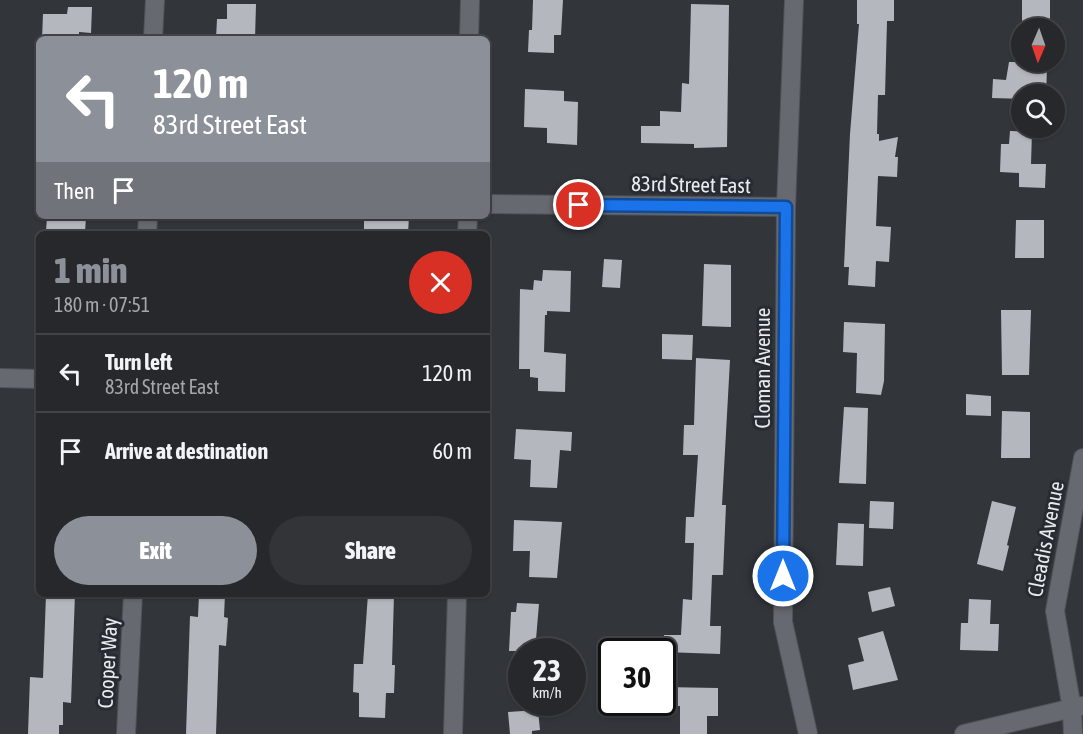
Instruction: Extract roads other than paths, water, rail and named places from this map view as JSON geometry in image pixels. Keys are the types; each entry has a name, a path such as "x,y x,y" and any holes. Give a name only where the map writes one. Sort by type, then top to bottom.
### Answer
{"street":[{"path":"153,36 155,0"},
{"path":"469,36 470,0"},
{"name":"Cloman Avenue","path":"794,0 786,207 783,622 808,734"},
{"name":"83rd Street East","path":"490,204 786,207"},
{"path":"0,378 36,379"},
{"name":"Cleadis Avenue","path":"1072,734 1078,708 1054,611 1083,458"},
{"name":"Cooper Way","path":"126,734 133,597"},
{"path":"453,734 457,597"},
{"path":"964,734 1078,708"}]}
